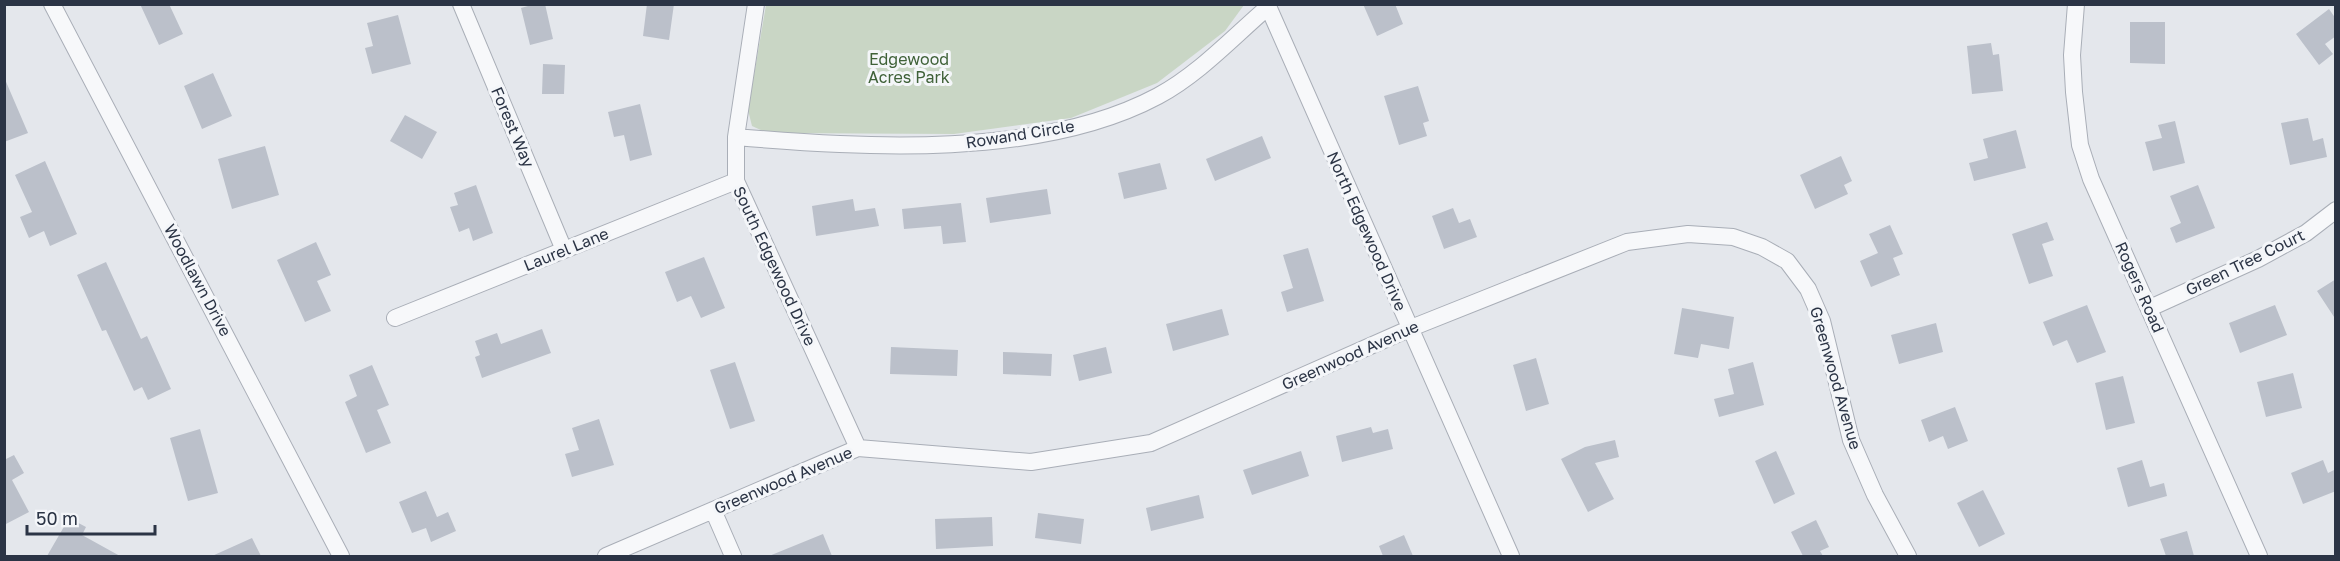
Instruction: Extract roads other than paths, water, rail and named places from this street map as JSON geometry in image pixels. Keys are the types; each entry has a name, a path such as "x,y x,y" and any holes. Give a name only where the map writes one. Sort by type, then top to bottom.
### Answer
{"street":[{"name":"Woodlawn Drive","path":"52,4 341,556"},
{"name":"Forest Way","path":"461,4 564,250"},
{"name":"South Edgewood Drive","path":"756,4 736,137 736,180 858,448"},
{"name":"Rogers Road","path":"2076,4 2072,55 2080,145 2091,179 2259,556"},
{"name":"Rowand Circle","path":"736,137 829,143 946,145 1031,135 1105,119 1158,96 1189,75 1268,6"},
{"name":"North Edgewood Drive","path":"1268,6 1511,556"},
{"name":"Laurel Lane","path":"395,318 736,180"},
{"name":"Green Tree Court","path":"2150,308 2258,259 2306,233 2336,210"},
{"name":"Greenwood Avenue","path":"606,556 858,448 1031,462 1150,443 1411,328 1627,242 1688,234 1733,237 1762,247 1787,261 1808,289 1822,321 1851,440 1875,495 1908,556"},
{"path":"713,510 733,556"}],"park label":[{"name":"Edgewood Acres Park","path":"909,68"}]}
